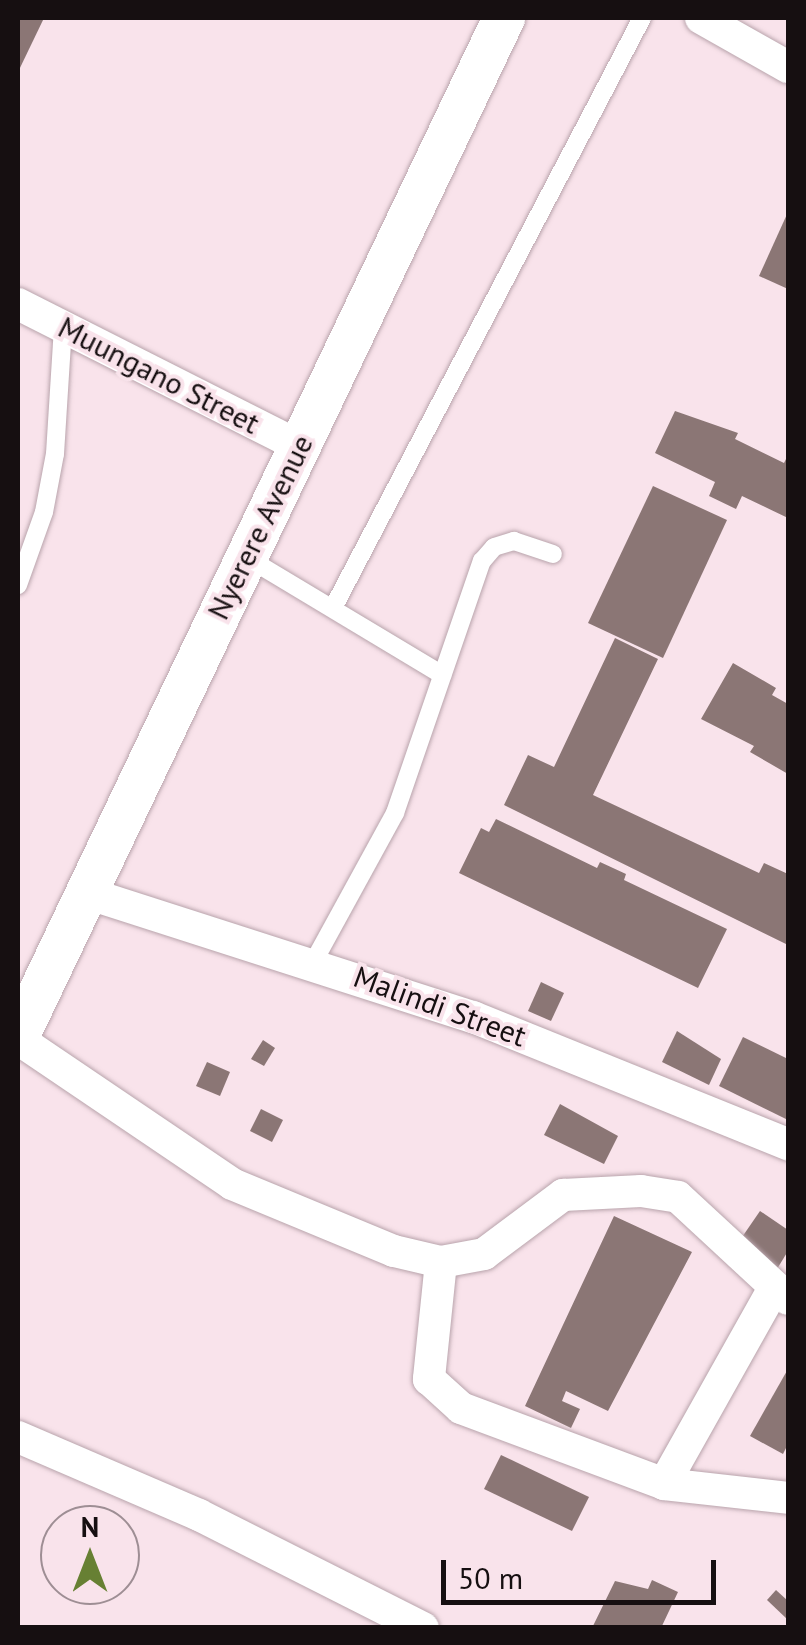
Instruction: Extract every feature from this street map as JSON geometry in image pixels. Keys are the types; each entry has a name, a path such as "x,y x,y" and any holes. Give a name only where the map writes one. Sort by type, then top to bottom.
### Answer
{"street":[{"name":"Nyerere Avenue","path":"18,1038 84,892 504,18"},
{"path":"701,18 788,66"},
{"name":"Muungano Street","path":"18,304 299,446"},
{"name":"Malindi Street","path":"84,892 314,961 473,1016 788,1144"},
{"path":"18,1038 232,1184 333,1230 441,1262 484,1254 563,1196 642,1190 678,1197 782,1294 664,1484"},
{"path":"441,1262 427,1352 428,1378 438,1391 504,1427 664,1484 788,1498"},
{"path":"18,1437 199,1515 423,1628"}],"lane":[{"path":"333,608 642,18"},
{"path":"18,585 44,512 55,454 63,327"},
{"path":"314,961 395,813 482,560 494,546 534,544 552,554"},
{"path":"246,557 442,675"}],"building":[{"path":"18,18 44,18 18,72"},
{"path":"788,212 788,289 759,276"},
{"path":"675,411 738,433 735,439 784,463 788,455 788,518 742,496 736,509 709,496 715,482 655,453"},
{"path":"653,486 727,520 663,658 588,623"},
{"path":"615,638 658,659 593,795 759,873 764,863 788,874 788,945 504,805 528,755 554,767"},
{"path":"733,663 776,688 772,695 788,704 788,774 750,752 754,746 701,719"},
{"path":"496,819 597,868 600,862 626,874 624,880 727,929 698,988 459,873 481,828 489,832"},
{"path":"541,982 564,993 551,1021 528,1011"},
{"path":"677,1031 721,1059 709,1085 662,1062"},
{"path":"743,1037 788,1059 788,1120 719,1086"},
{"path":"263,1040 275,1048 264,1066 251,1059"},
{"path":"207,1062 230,1072 220,1096 196,1086"},
{"path":"560,1104 618,1136 604,1164 544,1135"},
{"path":"261,1109 283,1120 272,1142 250,1131"},
{"path":"760,1211 788,1230 788,1251 777,1269 738,1243"},
{"path":"614,1216 692,1252 608,1411 566,1391 562,1401 580,1409 571,1428 525,1406"},
{"path":"788,1369 788,1444 783,1454 750,1436"},
{"path":"501,1455 589,1497 572,1531 484,1489"},
{"path":"652,1580 678,1592 661,1628 592,1628 615,1581 648,1589"},
{"path":"776,1590 788,1601 788,1620 767,1600"}]}
